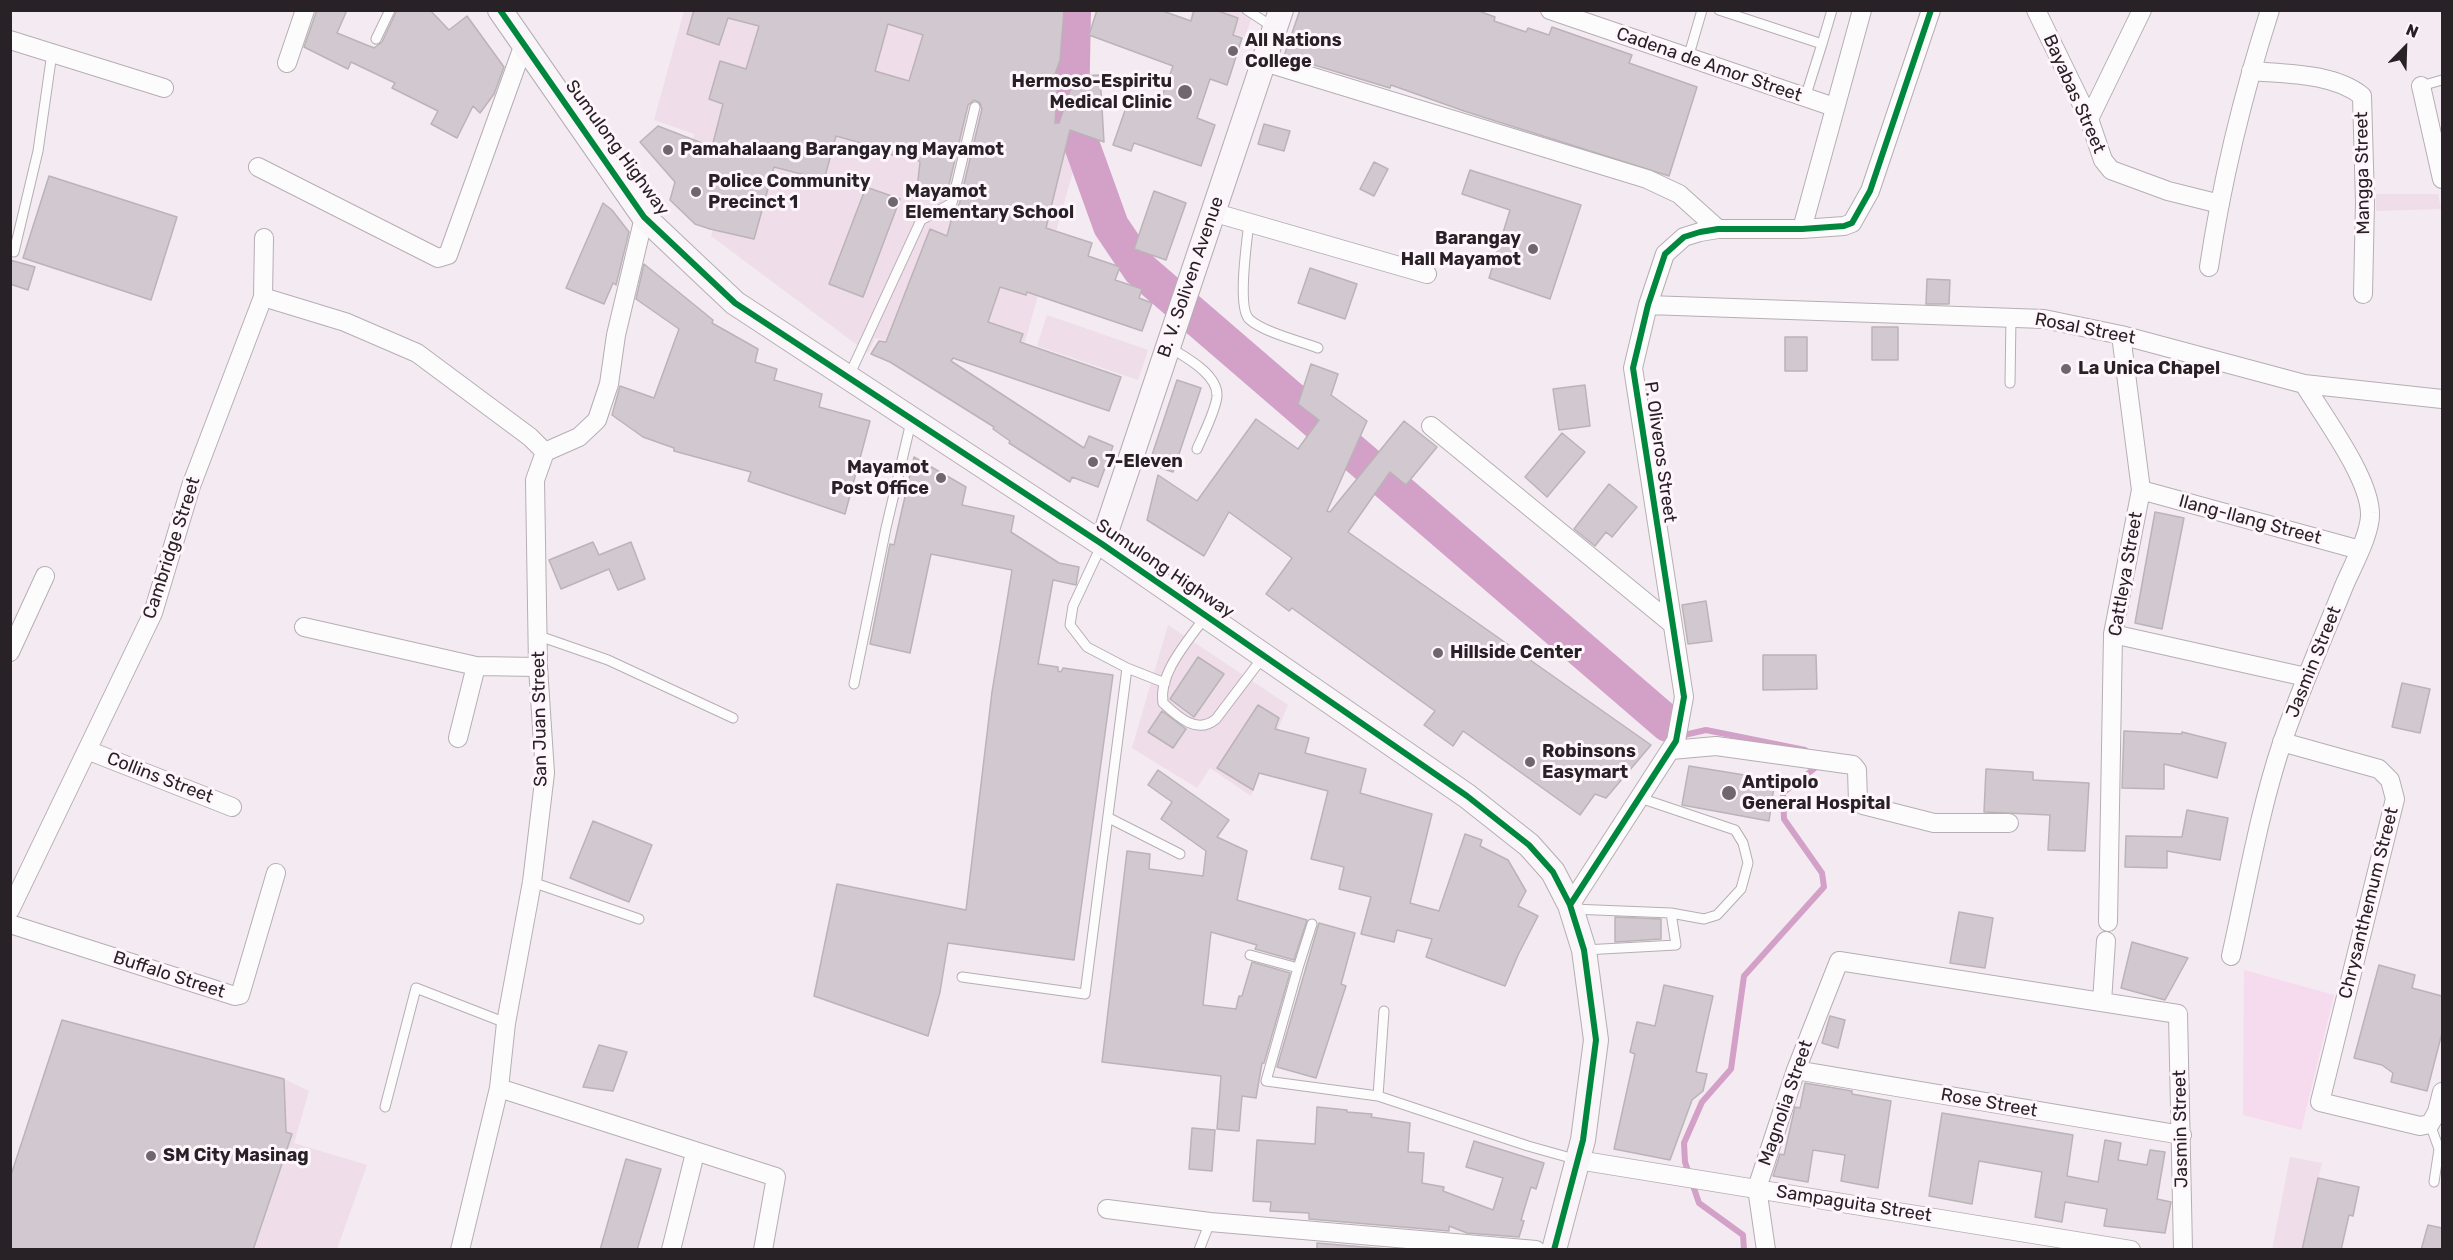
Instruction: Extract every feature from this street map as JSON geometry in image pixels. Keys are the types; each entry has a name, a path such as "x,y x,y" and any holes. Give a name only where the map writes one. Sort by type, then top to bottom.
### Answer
{"main road":[{"name":"Sumulong Highway","path":"500,10 644,217 735,303 1102,544 1467,796 1529,845 1553,872 1571,907 1584,950 1596,1040 1578,1160 1554,1250"},
{"name":"B. V. Soliven Avenue","path":"1102,544 1278,19"}],"street":[{"path":"287,63 305,10"},
{"name":"Cadena de Amor Street","path":"1550,10 1600,18 1688,58 1834,107"},
{"path":"1802,229 1862,10"},
{"name":"P. Oliveros Street","path":"1571,907 1673,745 1684,697 1633,368 1648,305 1665,254 1673,244 1684,237 1718,229 1802,229 1844,226 1858,216 1870,191 1931,10"},
{"name":"Bayabas Street","path":"2036,10 2089,119 2103,160 2111,170 2168,191 2220,204"},
{"path":"2089,119 2142,10"},
{"path":"2209,267 2220,204 2251,71 2270,10"},
{"path":"10,39 164,88"},
{"path":"258,167 438,258 444,258 448,255 524,44"},
{"path":"1264,62 1647,179 1694,204 1718,229"},
{"name":"Mangga Street","path":"2251,71 2308,77 2340,85 2362,96 2365,202 2363,294"},
{"path":"2421,86 2442,179"},
{"path":"1212,212 1427,274"},
{"path":"263,297 345,322 417,353 530,437 545,452 579,436 597,420 609,384 616,335 644,217"},
{"name":"Cambridge Street","path":"10,910 153,613 192,486 263,297 264,238"},
{"name":"Rosal Street","path":"1648,305 2044,319 2121,335 2304,384 2442,399"},
{"name":"Cattleya Street","path":"2108,922 2113,634 2141,490 2121,335"},
{"name":"Jasmin Street","path":"2231,956 2269,786 2282,742 2306,677 2360,550 2370,515 2366,491 2304,384"},
{"path":"1431,426 1671,623"},
{"name":"San Juan Street","path":"460,1250 499,1088 506,1023 532,882 544,773 538,667 536,480 545,452"},
{"name":"Ilang-Ilang Street","path":"2141,490 2360,550"},
{"path":"10,652 45,576"},
{"path":"303,627 476,666 538,667"},
{"path":"2113,634 2306,677"},
{"path":"458,738 476,666"},
{"name":"Chrysanthemum Street","path":"2282,742 2379,769 2390,780 2395,799 2320,1102 2420,1126 2430,1124"},
{"path":"1673,745 1716,746 1853,765 1857,770 1858,801 1863,805 1934,823 2009,822"},
{"name":"Collins Street","path":"87,750 232,807"},
{"name":"Buffalo Street","path":"10,924 235,996 243,991 276,873"},
{"path":"2102,1002 2106,941"},
{"name":"Jasmin Street","path":"1839,961 2178,1014 2183,1250"},
{"name":"Magnolia Street","path":"1766,1250 1757,1188 1796,1070 1839,961"},
{"name":"Rose Street","path":"1796,1070 2182,1135"},
{"path":"499,1088 776,1178 764,1250"},
{"path":"2430,1124 2437,1112 2442,1092"},
{"path":"671,1250 695,1152"},
{"name":"Sampaguita Street","path":"1578,1160 2131,1250"},
{"path":"1107,1209 1210,1222 1536,1250"}],"lane":[{"path":"376,39 390,10"},
{"path":"1247,10 1278,19"},
{"path":"1688,58 1702,10"},
{"path":"1719,10 1822,44"},
{"path":"1805,98 1832,10"},
{"path":"14,252 38,151 52,53"},
{"path":"2421,86 2442,80"},
{"path":"849,377 921,220 952,203 975,107"},
{"path":"1249,222 1242,302 1247,318 1259,326 1318,348"},
{"path":"2010,383 2011,317"},
{"path":"1171,336 1188,358 1212,380 1217,395 1197,449"},
{"path":"854,684 886,528 912,420"},
{"path":"1102,544 1073,606 1070,625 1087,647 1126,668 1165,683"},
{"path":"1206,615 1174,662 1165,683 1163,702 1187,722 1198,727 1207,726 1216,719 1264,656"},
{"path":"539,636 608,660 733,718"},
{"path":"962,977 1085,994 1109,818 1126,668"},
{"path":"1571,907 1671,913 1704,919 1718,915 1741,889 1748,863 1743,843 1735,830 1640,798"},
{"path":"1109,818 1180,854"},
{"path":"532,882 639,919"},
{"path":"1584,950 1676,945 1671,913"},
{"path":"1311,924 1266,1081 1378,1096 1528,1146 1578,1160"},
{"path":"1250,955 1298,968"},
{"path":"385,1107 416,988 506,1023"},
{"path":"1378,1096 1384,1011"},
{"path":"2430,1124 2439,1149 2434,1182"},
{"path":"1199,1250 1210,1222"}],"shaded area":[{"name":"Mayamot Elementary School","path":"684,11 1019,11 1043,27 1076,161 1018,366 875,338 868,353 711,236 730,169 691,153 694,134 654,120"},
{"path":"1192,11 1254,11 1245,37 1189,19"},
{"path":"2376,194 2438,194 2441,209 2376,211"},
{"path":"1047,315 1148,350 1138,380 1037,346"},
{"path":"1168,625 1288,705 1251,796 1210,768 1197,788 1132,748"},
{"path":"2244,970 2334,995 2301,1130 2243,1115"},
{"name":"SM City Masinag","path":"62,1020 284,1079 309,1091 294,1143 367,1165 337,1249 11,1250 11,1178"},
{"path":"2290,1157 2322,1163 2301,1249 2272,1250"}],"building":[{"path":"317,10 347,10 337,33 374,48 382,42 397,10 430,10 449,30 467,16 504,67 494,94 480,113 473,106 457,138 431,124 438,111 392,88 395,83 351,62 348,69 304,47"},
{"name":"Mayamot Elementary School","path":"694,10 1064,10 1060,60 1054,77 1058,77 1055,123 1059,123 1075,76 1100,75 1104,142 1070,130 1046,228 1092,243 1088,256 1120,267 1115,280 1142,289 1139,298 1152,303 1142,331 1027,292 1026,295 1000,287 988,322 1023,334 1020,342 1121,377 1109,411 953,358 951,361 1084,448 1089,436 1113,446 1098,487 1072,477 1070,482 1009,443 1010,441 993,429 994,427 890,362 871,354 879,341 886,342 930,229 947,236 954,210 959,205 982,109 980,103 974,100 968,105 947,193 917,189 920,162 918,160 878,152 879,148 836,136 824,180 774,167 754,239 710,229 695,224 670,200 675,182 640,142 658,126 712,147 723,104 709,99 720,61 746,69 759,26 728,18 719,45 687,34","holes":["888,24 923,35 909,81 875,71"]},
{"path":"1097,10 1160,10 1191,21 1194,10 1215,10 1238,18 1233,35 1242,38 1227,85 1210,79 1197,118 1215,125 1201,166 1134,143 1131,151 1113,145 1130,96 1159,105 1173,66 1089,35"},
{"path":"1300,10 1476,10 1495,17 1494,21 1526,32 1528,28 1549,35 1552,27 1632,55 1629,63 1697,87 1669,176 1464,111 1391,85 1390,88 1284,56"},
{"path":"1264,124 1290,131 1284,151 1258,144"},
{"path":"1374,162 1388,169 1374,196 1360,189"},
{"name":"Barangay Hall Mayamot","path":"1470,170 1581,205 1550,299 1489,278 1510,210 1462,194"},
{"path":"49,176 177,217 151,300 23,258"},
{"path":"866,187 900,199 863,297 829,284"},
{"path":"1154,191 1186,203 1166,260 1134,249"},
{"path":"603,203 612,210 629,232 616,285 613,283 604,304 566,288"},
{"path":"10,260 35,267 28,290 10,284"},
{"path":"644,264 713,320 712,323 758,349 755,362 777,369 774,380 822,394 819,407 870,421 845,514 748,481 751,472 674,451 674,448 643,437 612,415 620,386 654,398 679,329 636,299"},
{"path":"1310,268 1357,284 1345,319 1298,303"},
{"path":"1927,279 1950,280 1949,304 1926,304"},
{"path":"1872,327 1898,327 1898,360 1872,360"},
{"path":"1785,337 1807,337 1807,371 1785,371"},
{"path":"1311,364 1338,374 1331,395 1367,421 1327,511 1330,512 1404,421 1437,447 1406,485 1390,472 1348,532 1651,745 1606,798 1595,794 1580,815 1463,731 1453,746 1424,725 1435,711 1292,608 1289,611 1266,594 1292,558 1229,512 1204,556 1147,520 1158,475 1197,501 1256,419 1298,449 1319,420 1298,404"},
{"path":"1177,380 1201,388 1173,472 1149,464"},
{"path":"1585,385 1590,426 1559,430 1553,389"},
{"path":"1562,433 1585,452 1547,497 1525,477"},
{"path":"914,457 966,487 962,505 1014,516 1011,532 1059,563 1079,567 1076,585 1053,580 1038,664 1058,667 1058,671 1061,672 1063,668 1113,675 1074,960 948,943 940,992 928,1036 814,996 837,884 966,910 992,692 1012,570 931,554 910,653 870,644 890,544 894,545"},
{"path":"1609,484 1637,507 1612,537 1606,532 1595,546 1574,529"},
{"path":"2155,512 2184,518 2162,629 2135,623"},
{"path":"593,542 599,555 631,542 645,579 618,590 609,569 561,589 549,560"},
{"path":"1706,601 1712,641 1688,644 1682,605"},
{"path":"1763,655 1816,655 1817,689 1763,690"},
{"path":"1198,657 1224,674 1194,717 1170,699"},
{"path":"2402,683 2430,689 2420,733 2392,727"},
{"path":"1258,705 1279,718 1275,729 1309,738 1305,753 1366,769 1360,793 1432,814 1410,903 1439,911 1465,834 1482,840 1480,846 1508,860 1526,891 1518,906 1538,916 1505,986 1426,957 1432,939 1397,930 1394,942 1361,934 1371,897 1339,889 1344,867 1311,859 1328,791 1259,773 1253,790 1217,768"},
{"path":"1162,711 1186,729 1173,748 1148,732"},
{"path":"2124,731 2182,734 2182,732 2226,743 2217,778 2164,764 2164,789 2122,788"},
{"name":"Antipolo General Hospital","path":"1689,766 1775,780 1769,821 1682,805"},
{"path":"1986,769 2033,772 2033,780 2089,783 2085,851 2048,850 2050,815 1984,812"},
{"path":"1158,770 1229,820 1217,837 1247,851 1237,900 1307,920 1294,960 1255,949 1257,945 1211,932 1203,1005 1236,1009 1252,962 1290,973 1264,1063 1262,1063 1256,1098 1242,1096 1239,1131 1217,1129 1221,1076 1102,1062 1127,851 1150,854 1149,869 1203,876 1206,851 1161,819 1172,802 1148,785"},
{"path":"2187,810 2228,818 2220,860 2167,851 2167,868 2125,867 2126,836 2182,837"},
{"path":"593,821 652,845 629,902 570,878"},
{"path":"1959,912 1993,918 1985,968 1950,963"},
{"path":"1615,917 1661,919 1661,939 1615,942"},
{"path":"1319,923 1355,933 1341,984 1346,986 1316,1078 1277,1067"},
{"path":"2132,942 2188,958 2165,1000 2121,988"},
{"path":"2379,965 2415,975 2412,988 2442,996 2442,1033 2427,1091 2391,1082 2393,1073 2382,1065 2354,1058"},
{"path":"1664,985 1713,996 1696,1072 1707,1074 1703,1091 1692,1100 1670,1160 1614,1149 1635,1054 1630,1052 1637,1022 1655,1026"},
{"path":"1830,1016 1845,1020 1838,1048 1822,1043"},
{"name":"SM City Masinag","path":"62,1020 284,1079 286,1132 292,1134 253,1250 10,1250 10,1178"},
{"path":"599,1045 627,1052 613,1091 583,1087"},
{"path":"1805,1083 1891,1101 1878,1188 1841,1181 1845,1155 1813,1150 1808,1182 1773,1176 1780,1154 1784,1155 1795,1107 1800,1108"},
{"path":"1317,1107 1372,1114 1371,1117 1410,1123 1408,1152 1424,1153 1422,1183 1444,1187 1443,1191 1493,1210 1503,1178 1466,1167 1474,1141 1544,1163 1536,1189 1531,1187 1521,1220 1524,1221 1519,1237 1467,1233 1449,1226 1449,1231 1309,1219 1309,1213 1270,1211 1271,1202 1253,1201 1257,1140 1315,1144"},
{"path":"1942,1113 2073,1135 2067,1176 2098,1182 2105,1140 2121,1143 2118,1160 2147,1165 2150,1150 2165,1152 2157,1199 2171,1202 2165,1233 2104,1226 2107,1209 2065,1202 2062,1222 2035,1217 2042,1172 1979,1161 1972,1204 1929,1196"},
{"path":"1192,1128 1215,1130 1212,1171 1189,1169"},
{"path":"626,1159 661,1169 637,1250 600,1250"},
{"path":"2318,1178 2359,1187 2353,1216 2349,1215 2341,1250 2302,1250"},
{"path":"2428,1225 2442,1228 2442,1250 2421,1250"},
{"path":"1317,1243 1399,1250 1317,1250"}],"waterway":[{"path":"1073,10 1071,115 1111,226 1140,269 1668,724"},
{"path":"1684,735 1706,730 1805,750"},
{"path":"1744,1250 1743,1235 1699,1203 1685,1162 1684,1143 1702,1102 1731,1069 1744,976 1824,887 1822,873 1784,819 1783,793 1815,768"}],"cycle path":[{"path":"500,10 644,217 735,303 1102,544 1467,796 1529,845 1553,872 1570,905 1584,950 1596,1040 1583,1140 1554,1250"},
{"path":"1570,905 1676,741 1684,697 1633,368 1648,305 1665,254 1684,237 1718,229 1802,229 1844,226 1852,223 1870,191 1931,10"}],"place":[{"name":"All Nations College","path":"1233,51"},
{"name":"Hermoso-Espiritu Medical Clinic","path":"1185,92"},
{"name":"Pamahalaang Barangay ng Mayamot","path":"668,150"},
{"name":"Police Community Precinct 1","path":"696,192"},
{"name":"Mayamot Elementary School","path":"893,202"},
{"name":"Barangay Hall Mayamot","path":"1533,249"},
{"name":"La Unica Chapel","path":"2066,369"},
{"name":"7-Eleven","path":"1093,462"},
{"name":"Mayamot Post Office","path":"941,478"},
{"name":"Hillside Center","path":"1438,653"},
{"name":"Robinsons Easymart","path":"1530,762"},
{"name":"Antipolo General Hospital","path":"1729,793"},
{"name":"SM City Masinag","path":"151,1156"}]}
